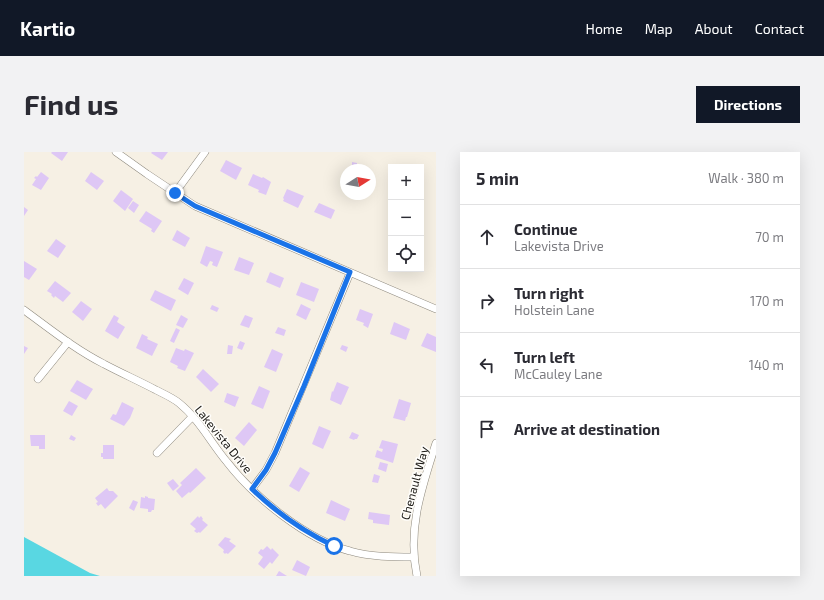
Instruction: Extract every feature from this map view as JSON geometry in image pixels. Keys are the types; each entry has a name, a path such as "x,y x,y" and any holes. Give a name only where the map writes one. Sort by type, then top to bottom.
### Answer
{"street":[{"path":"116,152 195,206 436,309"},
{"path":"175,193 205,152"},
{"path":"252,489 266,470 275,453 350,272"},
{"name":"Lakevista Drive","path":"24,310 68,342 103,364 179,403 192,417 227,463 252,489 292,522 318,538 351,552 370,555 414,557"},
{"path":"38,379 68,342"},
{"path":"157,453 192,417"},
{"name":"Chenault Way","path":"417,576 414,557 414,529 416,515 436,443"}],"water":[{"path":"24,537 90,573 100,576 24,576"}],"building":[{"path":"68,152 62,161 51,153"},
{"path":"168,152 162,160 151,153"},
{"path":"226,160 242,168 236,180 220,171"},
{"path":"41,172 49,178 41,190 32,185 36,179 34,178"},
{"path":"91,172 104,181 97,190 85,181"},
{"path":"253,174 262,178 263,177 271,182 266,195 258,192 259,190 248,185"},
{"path":"287,189 304,196 298,208 283,201"},
{"path":"121,190 133,199 125,211 113,201"},
{"path":"133,201 139,205 134,213 128,208"},
{"path":"319,203 335,210 331,219 314,212"},
{"path":"24,207 28,210 24,216"},
{"path":"146,211 162,221 154,233 151,231 152,229 139,221"},
{"path":"177,230 190,238 185,247 172,240"},
{"path":"56,239 66,246 58,258 47,251"},
{"path":"206,246 223,252 217,267 212,265 213,262 210,261 207,267 200,263"},
{"path":"239,257 254,263 249,275 234,270"},
{"path":"24,261 37,269 29,280 24,277"},
{"path":"270,272 284,278 280,288 266,282"},
{"path":"184,278 194,283 188,295 178,289"},
{"path":"55,281 71,293 63,302 55,296 54,298 51,295 52,294 47,291"},
{"path":"301,282 319,289 314,302 296,295"},
{"path":"155,290 176,300 171,311 150,300"},
{"path":"81,301 92,309 83,321 72,312"},
{"path":"301,304 311,309 306,320 296,315"},
{"path":"212,305 219,308 217,312 210,309"},
{"path":"360,309 373,314 368,328 363,325 364,323 356,320"},
{"path":"114,315 119,318 117,322 125,327 118,339 105,331"},
{"path":"181,315 188,319 183,328 176,325"},
{"path":"245,315 253,318 249,328 240,325"},
{"path":"394,322 410,329 406,340 390,334"},
{"path":"278,327 286,330 284,336 275,333"},
{"path":"176,328 180,330 174,343 170,341"},
{"path":"427,333 436,337 436,352 421,346"},
{"path":"142,334 148,337 147,339 158,344 152,356 136,348"},
{"path":"240,341 245,343 242,350 237,348"},
{"path":"228,345 233,346 232,354 227,354"},
{"path":"342,345 348,347 346,352 340,349"},
{"path":"24,346 28,348 24,354"},
{"path":"176,348 184,351 185,349 194,353 185,371 177,368 178,366 170,362"},
{"path":"272,349 283,354 276,372 264,367"},
{"path":"203,369 219,384 211,392 196,377"},
{"path":"77,380 93,389 86,400 70,391"},
{"path":"337,382 349,387 341,405 330,400 332,391 333,392"},
{"path":"259,386 270,391 263,409 251,404"},
{"path":"227,393 239,397 235,407 224,402"},
{"path":"399,399 411,403 405,421 393,418"},
{"path":"69,401 78,406 72,416 63,411"},
{"path":"122,402 134,408 130,418 124,426 110,419 113,414 116,415"},
{"path":"249,422 257,430 244,446 235,438"},
{"path":"319,426 331,431 323,449 312,444"},
{"path":"352,432 359,435 357,439 354,440 349,438"},
{"path":"30,435 45,435 45,449 39,449 39,446 31,446"},
{"path":"71,435 76,438 74,441 69,439"},
{"path":"382,440 398,444 393,463 375,457 377,450 382,452 383,449 379,448"},
{"path":"103,445 114,445 114,459 103,459 103,457 101,457 101,453 103,453"},
{"path":"380,462 388,464 386,472 378,469"},
{"path":"300,467 310,473 299,492 289,486"},
{"path":"196,468 206,478 190,493 189,492 182,498 176,491 182,485 180,483"},
{"path":"374,474 380,476 378,483 372,482"},
{"path":"173,479 179,486 173,491 167,483"},
{"path":"107,488 109,491 113,491 118,496 105,509 101,504 98,506 96,503 98,502 95,498"},
{"path":"145,496 155,499 154,510 151,512 148,512 148,509 140,508 141,497 145,498"},
{"path":"133,500 138,502 134,511 129,508"},
{"path":"331,500 350,509 345,521 326,513"},
{"path":"369,512 390,515 389,525 373,523 373,520 368,519"},
{"path":"198,516 199,518 201,516 203,519 202,520 208,525 200,533 194,531 196,529 190,524"},
{"path":"225,537 231,539 229,541 236,546 228,554 225,554 223,552 224,550 218,545"},
{"path":"267,546 271,550 272,548 279,555 272,564 270,562 264,569 258,564 263,557 258,553 261,549 263,550"},
{"path":"297,560 310,567 306,576 292,570"},
{"path":"279,571 287,576 276,576"}],"route":[{"path":"175,193 195,206 350,272 275,453 266,470 252,489 261,498 292,522 334,546"}]}
